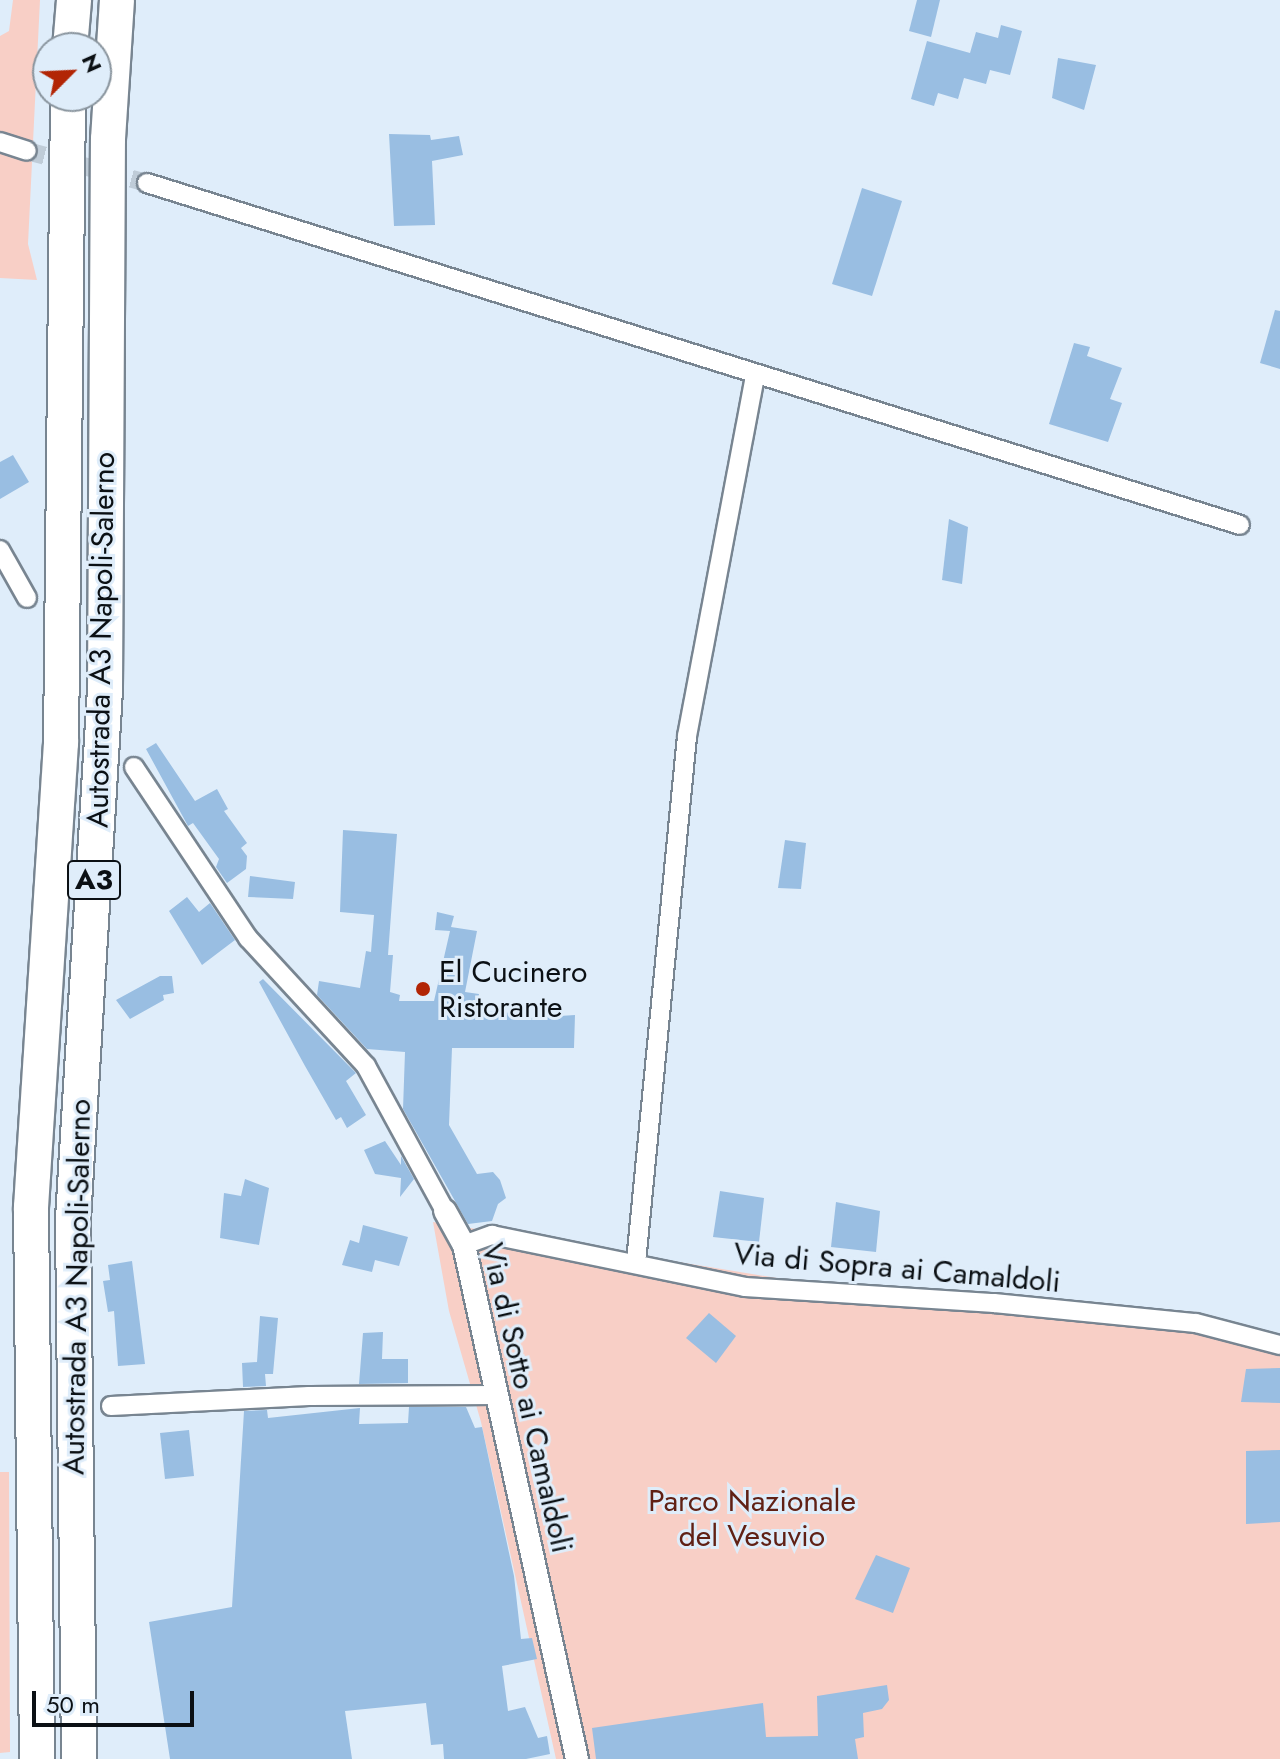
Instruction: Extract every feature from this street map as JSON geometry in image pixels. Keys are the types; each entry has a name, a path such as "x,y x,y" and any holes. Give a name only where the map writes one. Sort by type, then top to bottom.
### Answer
{"highway":[{"path":"71,32 74,0"},
{"name":"Autostrada A3 Napoli-Salerno","path":"79,1759 73,1219 105,689 108,139 117,0"},
{"name":"Autostrada A3 Napoli-Salerno","path":"37,1759 31,1207 61,743 68,112"}],"street":[{"path":"0,142 27,151"},
{"path":"147,183 755,376 1240,525"},
{"path":"636,1262 687,736 755,376"},
{"path":"0,550 27,598"},
{"name":"Via di Sotto ai Camaldoli","path":"134,767 248,938 366,1066 464,1245 577,1759"},
{"name":"Via di Sopra ai Camaldoli","path":"464,1245 492,1235 782,1291 994,1303 1196,1323 1280,1345"},
{"path":"111,1406 309,1396 496,1395"}],"green space":[{"path":"13,0 40,0 38,32 32,32 32,112 34,112 28,244 37,280 0,278 0,36 9,31"},
{"name":"Parco Nazionale del Vesuvio","path":"433,1222 777,1278 1100,1305 1280,1335 1280,1759 556,1759 481,1422 449,1311"},
{"path":"0,1472 9,1472 10,1752 0,1753"}],"building":[{"path":"917,0 940,0 931,37 909,31"},
{"path":"1001,25 1022,31 1010,75 990,70 986,84 964,78 958,99 938,93 934,106 911,99 927,41 970,53 976,32 998,38"},
{"path":"1058,58 1096,65 1084,110 1052,98"},
{"path":"389,134 430,135 431,140 459,136 463,155 432,161 435,225 394,226"},
{"path":"862,188 902,201 872,296 832,284"},
{"path":"1275,310 1280,311 1280,369 1260,363"},
{"path":"1074,343 1090,347 1087,356 1122,368 1110,399 1122,403 1108,442 1049,424"},
{"path":"13,455 29,482 0,499 0,462"},
{"path":"949,519 968,527 962,584 942,580"},
{"path":"156,743 195,801 217,789 228,809 224,811 247,843 241,848 247,856 246,869 227,883 216,867 219,859 193,823 188,826 146,749"},
{"path":"343,830 397,834 388,955 393,955 390,992 400,995 399,1001 434,1001 450,931 435,930 437,912 454,916 451,927 477,931 465,992 479,994 476,1011 515,1013 514,1019 575,1015 574,1048 452,1048 449,1125 477,1174 493,1172 500,1180 506,1198 498,1204 492,1221 468,1224 403,1109 405,1052 367,1049 317,995 319,981 360,988 366,951 371,952 374,915 340,912"},
{"path":"785,840 806,843 801,889 778,888"},
{"path":"250,876 295,882 293,899 248,897"},
{"path":"187,897 199,912 210,903 235,940 202,965 169,911"},
{"path":"160,976 172,976 174,993 163,995 164,1000 130,1019 116,1000"},
{"path":"263,979 356,1073 346,1081 366,1115 347,1128 341,1117 336,1120 305,1066 259,982"},
{"path":"385,1141 401,1165 401,1156 414,1179 400,1197 401,1178 375,1174 364,1150"},
{"path":"245,1179 269,1188 259,1245 220,1238 224,1193 241,1196"},
{"path":"720,1191 764,1198 759,1242 713,1237"},
{"path":"836,1202 880,1211 876,1252 831,1247"},
{"path":"363,1225 408,1237 399,1266 375,1260 372,1272 342,1265 350,1240 359,1243"},
{"path":"132,1261 145,1364 118,1366 114,1311 108,1312 103,1281 110,1280 108,1265"},
{"path":"709,1313 736,1336 716,1363 686,1338"},
{"path":"260,1316 278,1318 273,1374 265,1374 266,1386 243,1387 242,1363 257,1362"},
{"path":"383,1332 382,1359 408,1359 408,1383 359,1384 363,1333"},
{"path":"1280,1368 1280,1403 1241,1402 1246,1369"},
{"path":"409,1407 466,1407 475,1428 482,1427 514,1576 521,1639 532,1638 537,1659 502,1666 508,1711 525,1707 538,1738 547,1736 550,1754 526,1759 444,1759 443,1744 431,1745 426,1703 345,1711 352,1759 170,1759 149,1622 232,1607 244,1411 267,1410 268,1418 360,1408 359,1424 408,1423"},
{"path":"189,1430 194,1476 165,1479 160,1433"},
{"path":"1280,1450 1280,1522 1246,1524 1246,1451"},
{"path":"876,1555 910,1568 893,1613 855,1599"},
{"path":"887,1685 889,1700 882,1709 863,1713 864,1737 855,1739 858,1759 596,1759 592,1728 763,1703 766,1737 818,1736 817,1696"}],"tunnel":[{"path":"27,151 147,183"}],"place":[{"name":"El Cucinero Ristorante","path":"423,989"}]}
